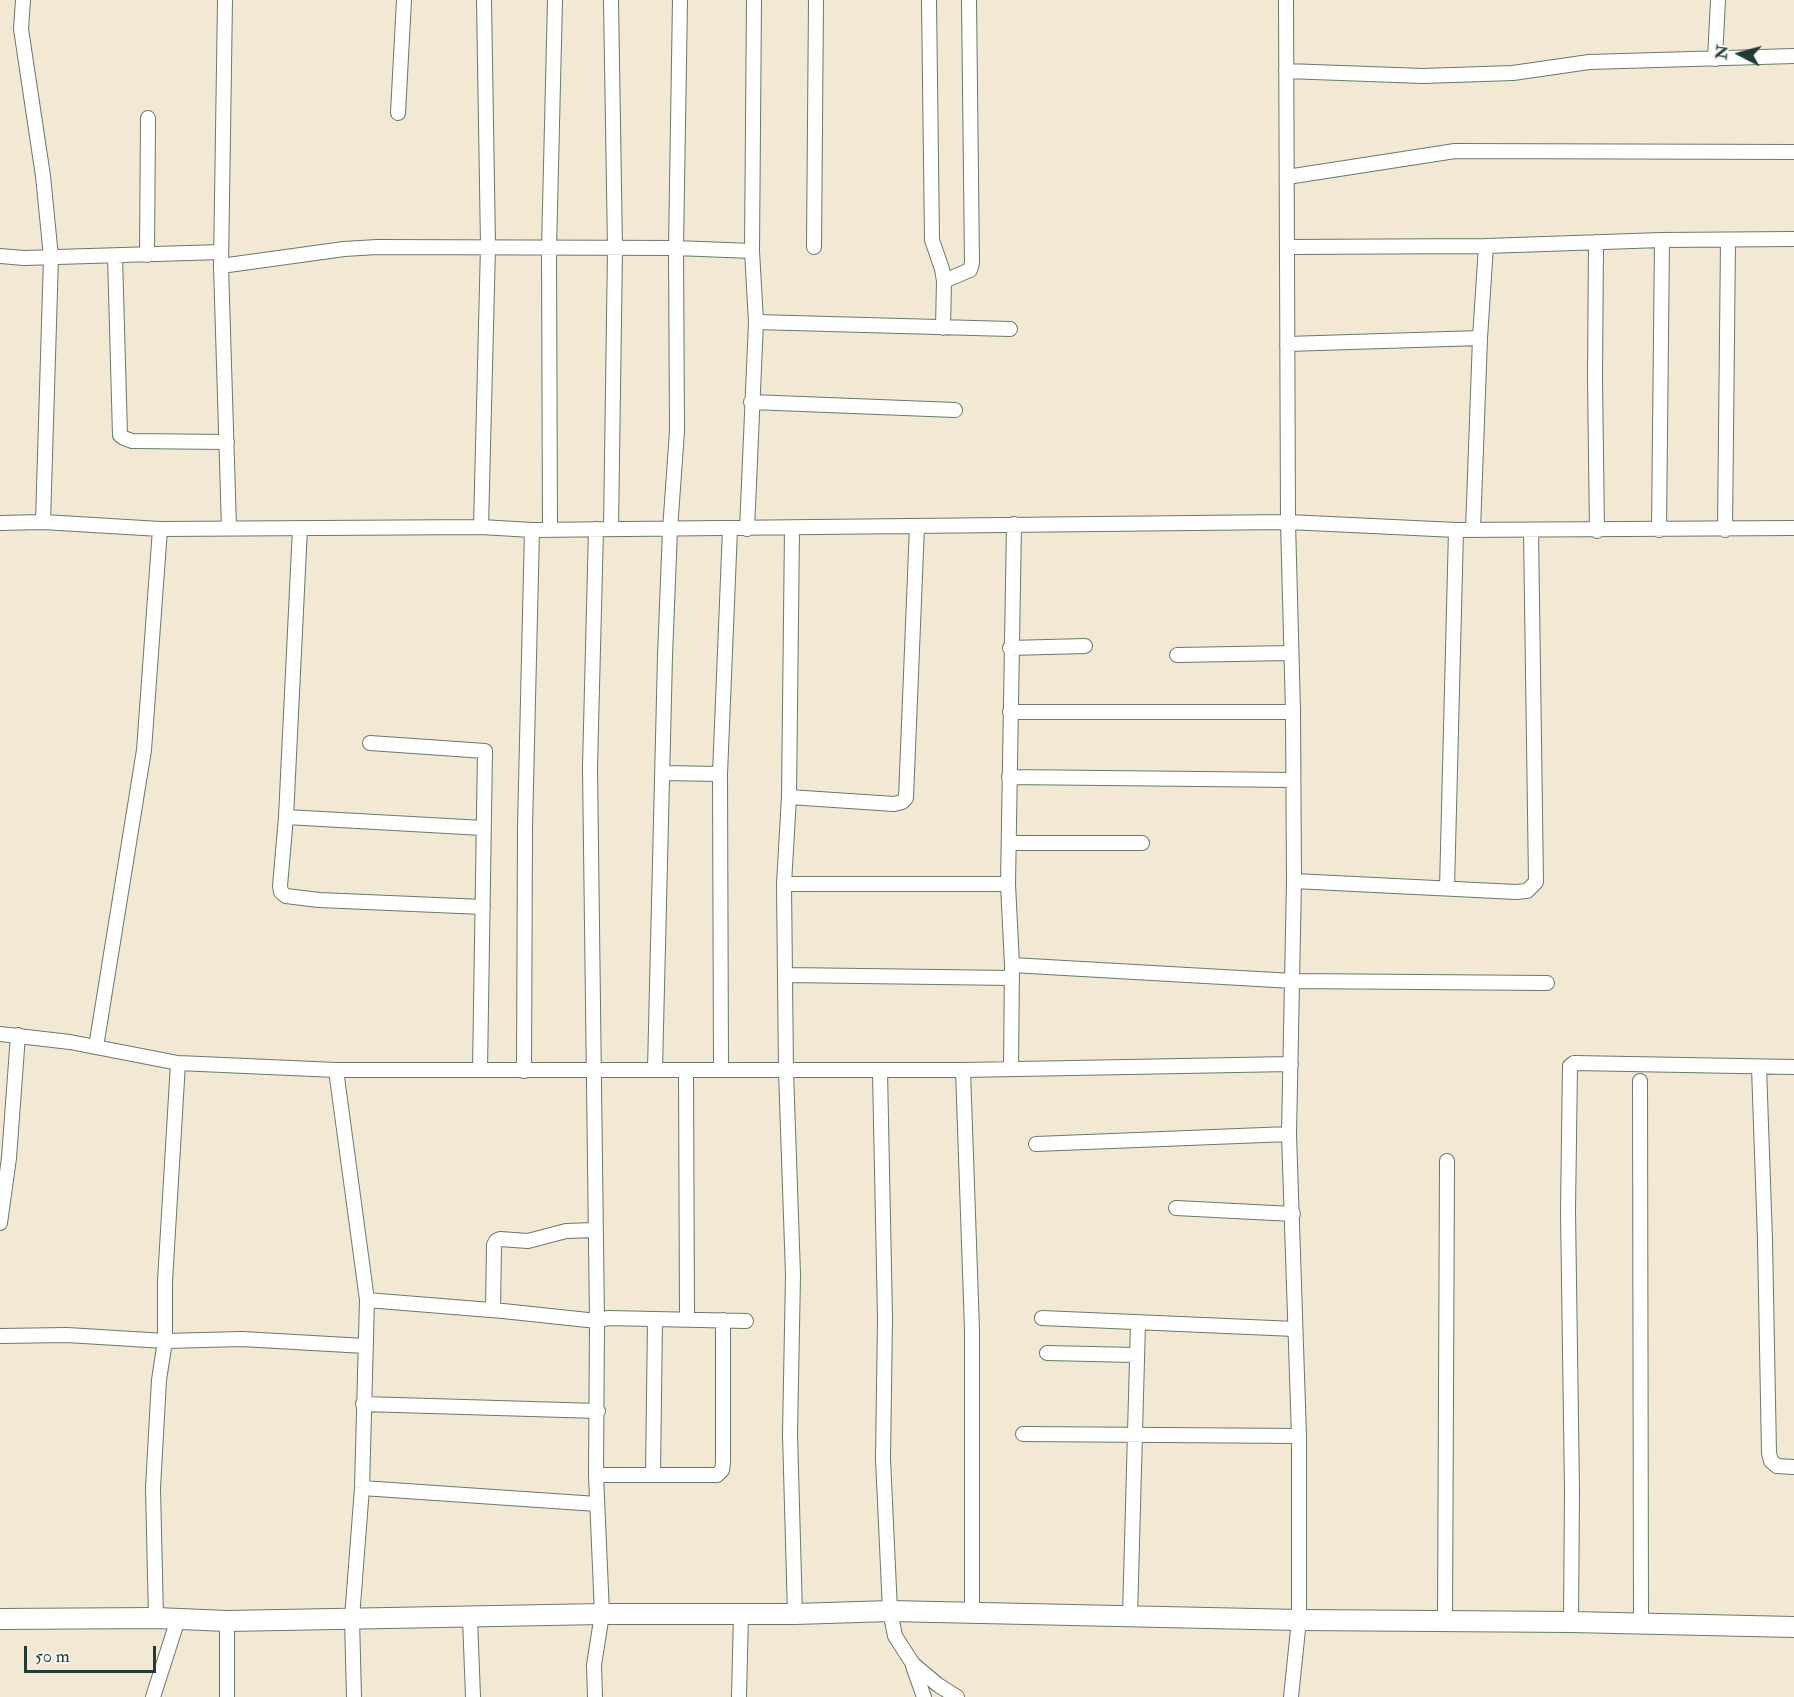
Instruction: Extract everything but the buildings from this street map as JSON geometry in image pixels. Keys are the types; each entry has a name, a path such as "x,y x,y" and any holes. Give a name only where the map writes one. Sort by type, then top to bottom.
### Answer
{"street":[{"path":"23,0 21,29 44,176 51,257 43,522"},
{"path":"225,0 221,259 228,528"},
{"path":"398,113 404,0"},
{"path":"481,528 488,246 484,0"},
{"path":"550,530 549,249 555,0"},
{"path":"611,0 615,249 611,529"},
{"path":"655,1070 665,656 677,431 676,248 680,0"},
{"path":"747,529 756,322 752,251 754,0"},
{"path":"814,247 816,0"},
{"path":"929,0 932,240 944,281 943,328"},
{"path":"944,281 970,270 972,263 969,0"},
{"path":"1286,0 1288,522 1293,712 1294,881 1289,1134 1299,1436 1299,1620 1291,1697"},
{"path":"1715,59 1718,0"},
{"path":"1286,71 1423,76 1513,73 1589,62 1794,56"},
{"path":"147,255 148,118"},
{"path":"1287,177 1455,151 1794,152"},
{"path":"1287,247 1486,246 1662,240 1794,239"},
{"path":"1659,531 1662,240"},
{"path":"1725,530 1728,240"},
{"path":"1596,242 1594,378 1597,531"},
{"path":"0,256 24,258 147,255 221,259 411,246 549,249 676,248 752,251"},
{"path":"1473,530 1486,246"},
{"path":"115,256 120,435 132,441 227,442"},
{"path":"756,322 1010,328"},
{"path":"1287,344 1480,338"},
{"path":"751,402 955,410"},
{"path":"0,523 43,522 160,529 670,530 1288,522 1456,530 1659,531 1794,528"},
{"path":"1011,1069 1012,972 1008,884 1010,648 1014,524"},
{"path":"789,797 894,804 906,798 917,526"},
{"path":"300,528 286,816 280,885 282,892 286,896 319,900 483,907"},
{"path":"792,528 789,797 784,884 786,1071 793,1275 790,1434 795,1614"},
{"path":"96,1047 144,750 160,529"},
{"path":"595,1697 594,1665 602,1614 596,1475 598,1411 590,767 596,529"},
{"path":"721,1069 720,774 730,529"},
{"path":"524,1071 525,827 532,530"},
{"path":"1447,888 1456,530"},
{"path":"1294,881 1516,892 1527,891 1536,882 1532,530"},
{"path":"1010,648 1085,646"},
{"path":"1178,655 1291,653"},
{"path":"1010,712 1293,712"},
{"path":"370,742 484,751 480,1070"},
{"path":"663,773 720,774"},
{"path":"1009,777 1293,780"},
{"path":"286,816 483,828"},
{"path":"1009,843 1142,843"},
{"path":"784,884 1008,884"},
{"path":"786,975 1012,972 1293,981 1547,983"},
{"path":"0,1034 70,1042 178,1063 336,1071 721,1069 880,1071 1291,1064"},
{"path":"0,1222 9,1158 18,1035"},
{"path":"156,1618 153,1488 159,1380 165,1341 165,1281 178,1063"},
{"path":"1571,1622 1572,1490 1568,1210 1570,1066 1574,1063 1794,1067"},
{"path":"1759,1067 1769,1452 1771,1461 1777,1466 1794,1467"},
{"path":"686,1070 687,1318"},
{"path":"963,1070 972,1330 972,1612"},
{"path":"336,1071 367,1300 362,1488 352,1618 354,1697"},
{"path":"880,1071 885,1318 883,1458 890,1611 895,1636 913,1664 924,1697"},
{"path":"1640,1081 1641,1623"},
{"path":"1036,1144 1289,1134"},
{"path":"1445,1621 1447,1161"},
{"path":"1176,1208 1293,1214"},
{"path":"494,1310 494,1245 496,1241 500,1239 528,1241 566,1231 595,1230"},
{"path":"367,1300 597,1321 608,1318 746,1321"},
{"path":"1042,1318 1295,1329"},
{"path":"653,1475 655,1319"},
{"path":"596,1475 717,1475 722,1470 723,1320"},
{"path":"1130,1616 1135,1355 1138,1323"},
{"path":"0,1336 67,1335 165,1341 242,1339 365,1346"},
{"path":"1047,1353 1135,1355"},
{"path":"363,1404 598,1411"},
{"path":"1023,1434 1299,1436"},
{"path":"362,1488 597,1504"},
{"path":"0,1619 156,1618 227,1621 890,1611 1794,1627"},
{"path":"739,1697 741,1613"},
{"path":"471,1618 473,1697"},
{"path":"153,1697 178,1619"},
{"path":"227,1621 227,1697"},
{"path":"913,1664 938,1685 957,1697"}]}
